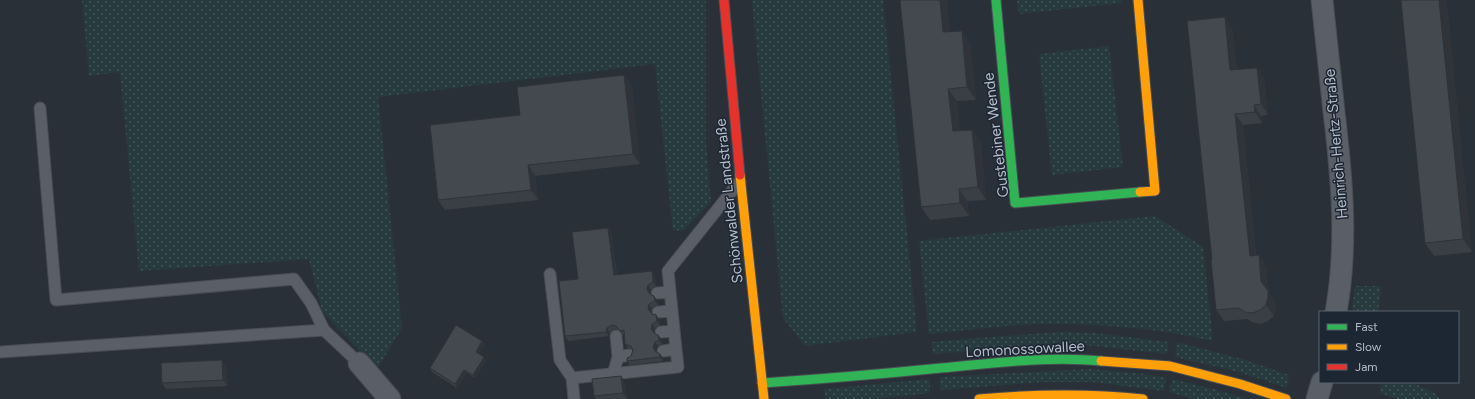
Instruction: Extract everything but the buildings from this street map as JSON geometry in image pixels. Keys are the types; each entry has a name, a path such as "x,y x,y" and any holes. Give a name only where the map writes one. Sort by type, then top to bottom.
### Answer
{"street":[{"name":"Schönwalder Landstraße","path":"724,0 764,399"},
{"name":"Gustebiner Wende","path":"996,0 1015,203 1155,191 1138,0"},
{"name":"Heinrich-Hertz-Straße","path":"1322,0 1341,177 1343,237 1339,294 1336,311"},
{"name":"Lomonossowallee","path":"762,383 869,375 996,362 1082,359 1170,366 1240,384 1286,399"},
{"path":"359,363 390,399"},
{"path":"1317,399 1322,383"},
{"path":"979,399 1031,395 1085,394 1143,399"}],"lane":[{"path":"40,108 56,300 294,279 310,303 324,330 359,363"},
{"path":"572,378 678,367 668,271 741,181"},
{"path":"550,274 560,360 572,378 574,399"},
{"path":"657,293 670,292"},
{"path":"658,312 672,311"},
{"path":"0,352 324,330"},
{"path":"660,332 674,331"},
{"path":"613,374 624,356 620,337"},
{"path":"663,351 676,349"}],"green space":[{"path":"82,0 706,0 706,144 711,202 684,230 673,231 655,64 378,97 402,328 377,369 322,311 309,259 139,271 120,72 89,76"},
{"path":"752,0 883,0 917,332 805,346 783,318"},
{"path":"1017,0 1121,0 1121,3 1019,14"},
{"path":"1109,46 1123,167 1052,175 1039,54"},
{"path":"1155,216 1203,247 1213,341 1141,329 1068,324 1016,325 929,334 919,241"},
{"path":"1355,286 1381,286 1378,311 1352,311"},
{"path":"1057,332 1096,333 1169,342 1167,354 1095,346 1057,345 933,354 931,342"},
{"path":"1177,342 1242,359 1289,375 1287,388 1239,372 1175,357"},
{"path":"1089,369 1145,374 1166,378 1164,391 1093,382 1042,382 940,390 940,377"},
{"path":"930,379 930,393 872,399 825,399 824,389"},
{"path":"1172,379 1226,392 1246,399 1194,399 1169,392"},
{"path":"1381,383 1413,383 1435,393 1440,399 1398,399 1379,393"}],"traffic: fast":[{"path":"996,0 1015,203 1140,192"},
{"path":"762,383 1021,361 1062,359 1101,361"}],"traffic: slow":[{"path":"1138,0 1155,191 1140,192"},
{"path":"740,175 764,399"},
{"path":"1101,361 1170,366 1240,384 1286,399"},
{"path":"979,399 1061,395 1143,399"}],"traffic: jam":[{"path":"724,0 740,175"}]}
